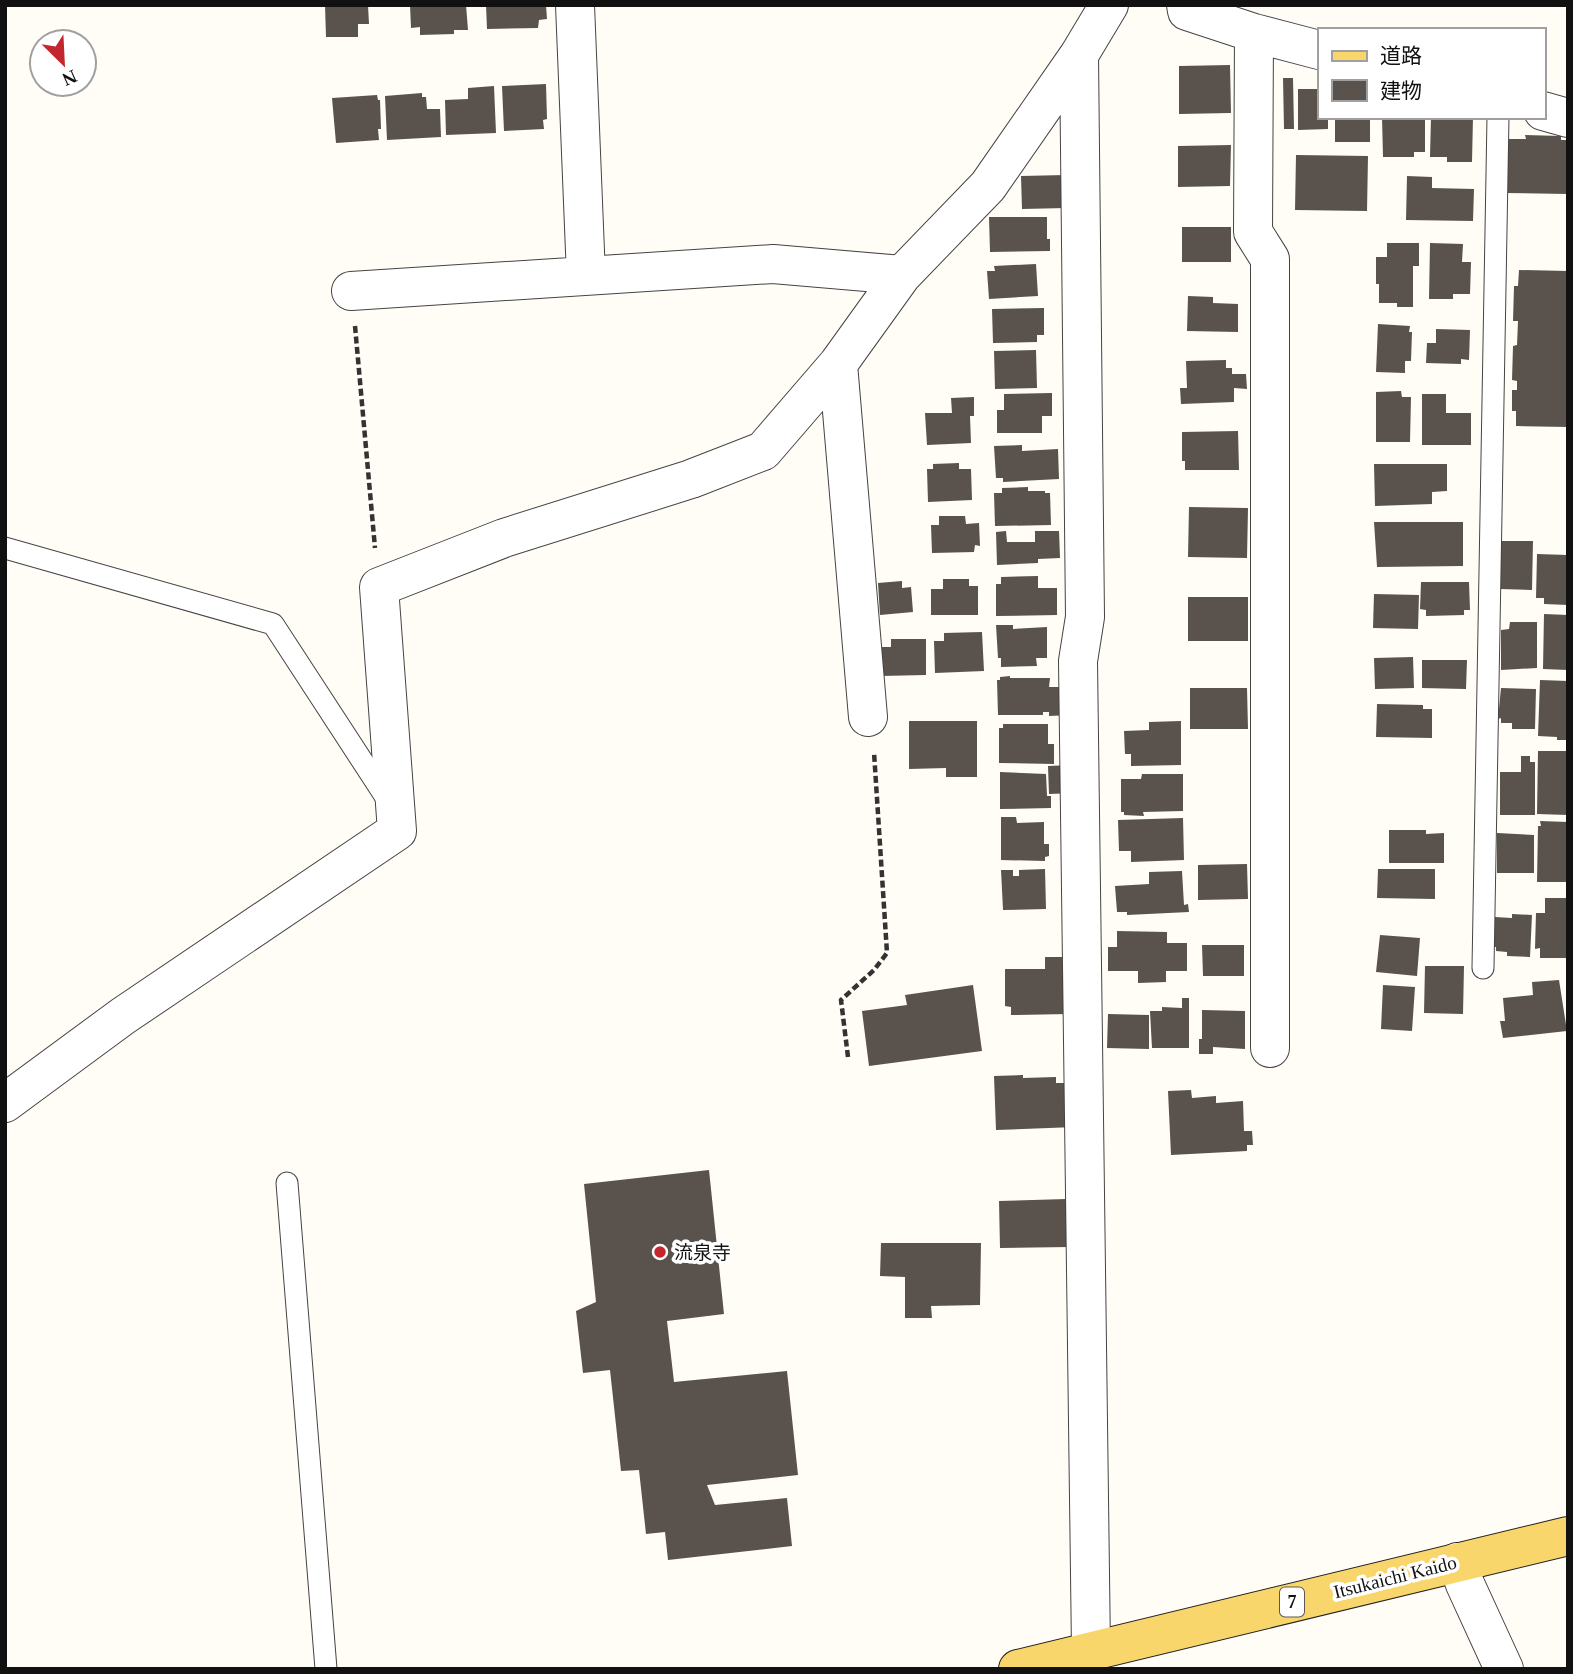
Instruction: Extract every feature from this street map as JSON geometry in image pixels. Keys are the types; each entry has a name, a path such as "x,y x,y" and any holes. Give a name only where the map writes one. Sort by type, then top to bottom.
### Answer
{"main road":[{"name":"Itsukaichi Kaido","path":"1018,1669 1568,1536"}],"street":[{"path":"575,5 586,276"},
{"path":"5,1103 123,1016 397,831 379,587 504,538 691,479 763,451 838,364 902,275 988,186 1079,55 1109,5"},
{"path":"1186,5 1187,11 1318,50"},
{"path":"1254,33 1253,232 1270,259 1270,1048"},
{"path":"1079,55 1085,617 1078,661 1091,1650"},
{"path":"1545,112 1568,118"},
{"path":"351,290 773,264 902,275"},
{"path":"838,364 867,717"},
{"path":"1457,1562 1504,1669"}],"lane":[{"path":"1483,968 1497,119"},
{"path":"5,548 273,624 396,812"},
{"path":"287,1183 326,1669"}],"path":[{"path":"351,290 379,587"},
{"path":"848,1057 841,1000 874,970 887,953 872,732 867,717"}],"building":[{"path":"325,5 368,5 369,24 358,24 358,37 326,37"},
{"path":"410,5 466,5 468,30 454,30 454,34 420,35 420,27 411,28"},
{"path":"486,5 546,5 547,19 539,20 538,28 487,29"},
{"path":"1230,65 1231,113 1179,114 1179,66"},
{"path":"1283,78 1293,78 1294,129 1284,129"},
{"path":"546,84 547,119 543,120 544,129 504,131 502,86"},
{"path":"494,86 496,133 446,135 445,100 468,99 468,88"},
{"path":"1298,89 1318,89 1318,119 1328,119 1328,129 1298,130"},
{"path":"422,93 422,97 426,97 427,109 440,109 441,137 387,140 385,96"},
{"path":"377,95 380,100 379,140 336,143 332,98"},
{"path":"1335,119 1370,119 1370,142 1335,142"},
{"path":"1382,119 1425,120 1425,152 1414,152 1414,157 1383,157"},
{"path":"1431,119 1473,119 1472,162 1447,162 1447,157 1430,157"},
{"path":"1525,135 1561,136 1561,140 1568,140 1568,194 1505,193 1506,139 1526,139"},
{"path":"1231,145 1230,186 1178,187 1178,146"},
{"path":"1296,155 1368,156 1367,211 1295,210"},
{"path":"1066,175 1066,208 1022,209 1021,176"},
{"path":"1407,176 1432,177 1432,188 1474,189 1473,221 1406,220"},
{"path":"989,217 1047,217 1050,251 990,252"},
{"path":"1182,227 1231,227 1231,262 1182,262"},
{"path":"1387,243 1419,243 1419,266 1413,266 1413,307 1397,307 1397,303 1379,303 1376,257 1387,257"},
{"path":"1430,243 1463,244 1462,262 1471,262 1470,294 1453,294 1453,299 1429,299"},
{"path":"1036,264 1038,296 989,299 987,271 995,271 994,266"},
{"path":"1519,270 1568,271 1568,427 1516,426 1516,411 1512,411 1512,390 1517,390 1517,381 1512,380 1513,346 1517,345 1518,321 1513,321 1514,286 1518,286"},
{"path":"1188,296 1213,297 1213,303 1238,304 1238,332 1187,331"},
{"path":"1044,308 1044,335 1037,335 1037,342 993,343 992,309"},
{"path":"1378,324 1410,326 1411,361 1405,361 1405,373 1376,372"},
{"path":"1436,329 1470,330 1469,360 1461,359 1461,364 1426,363 1427,343 1436,343"},
{"path":"1036,350 1037,388 995,389 994,351"},
{"path":"1226,360 1226,368 1232,368 1232,374 1246,374 1247,389 1234,388 1234,402 1181,404 1180,388 1187,388 1186,361"},
{"path":"1401,391 1402,397 1411,397 1410,442 1376,442 1376,392"},
{"path":"1052,393 1052,416 1042,416 1042,433 997,433 997,410 1004,410 1004,394"},
{"path":"1422,394 1446,394 1446,413 1471,413 1471,445 1422,445"},
{"path":"974,397 974,416 970,416 971,443 927,445 925,413 952,413 951,398"},
{"path":"1238,431 1239,470 1185,470 1185,461 1182,461 1182,432"},
{"path":"1022,445 1022,451 1058,449 1059,479 1003,482 1003,478 996,478 994,446"},
{"path":"959,463 959,469 971,469 972,500 928,502 927,469 933,469 933,464"},
{"path":"1374,464 1447,464 1447,491 1432,492 1432,504 1375,506"},
{"path":"1028,487 1028,491 1050,493 1051,525 995,526 994,493 1002,493 1002,488"},
{"path":"1189,507 1248,508 1247,558 1188,557"},
{"path":"939,516 965,516 966,524 979,523 980,546 975,545 974,552 932,553 931,525 939,525"},
{"path":"1374,522 1463,522 1463,566 1377,567"},
{"path":"1006,531 1007,542 1035,542 1035,531 1059,531 1060,558 1038,559 1038,563 997,565 996,532"},
{"path":"1501,541 1533,541 1532,590 1500,589"},
{"path":"1537,554 1568,555 1568,605 1544,604 1544,598 1536,598"},
{"path":"1038,576 1038,588 1057,588 1057,615 996,616 996,584 1001,584 1001,577"},
{"path":"943,579 969,579 969,586 978,586 978,615 931,615 931,589 943,589"},
{"path":"902,581 902,588 911,587 913,612 880,615 878,583"},
{"path":"1421,582 1469,582 1470,610 1464,610 1464,615 1426,616 1426,610 1420,609"},
{"path":"1374,594 1419,595 1418,629 1373,628"},
{"path":"1188,597 1248,597 1248,641 1188,641"},
{"path":"1544,614 1568,615 1568,670 1543,669"},
{"path":"1510,622 1537,622 1537,668 1501,670 1501,630 1509,629"},
{"path":"996,625 1013,625 1013,629 1047,627 1047,658 1036,658 1037,666 1001,667"},
{"path":"982,632 984,671 935,673 934,641 944,641 944,633"},
{"path":"891,639 926,639 926,675 881,676 880,647 891,647"},
{"path":"1413,657 1414,688 1375,689 1374,658"},
{"path":"1422,660 1467,660 1466,689 1422,688"},
{"path":"1010,676 1050,678 1049,687 1072,687 1072,715 1049,716 1049,712 1043,712 1043,715 998,715 997,680"},
{"path":"1540,680 1568,681 1568,740 1538,736"},
{"path":"1190,688 1247,688 1248,729 1190,729"},
{"path":"1501,688 1536,689 1535,729 1512,729 1512,723 1501,723 1501,718 1498,719"},
{"path":"1377,704 1423,705 1423,709 1432,709 1432,738 1376,737"},
{"path":"909,721 977,721 977,777 946,777 946,768 909,769"},
{"path":"1181,721 1181,765 1131,766 1131,754 1125,754 1124,731 1149,730 1149,722"},
{"path":"1003,724 1048,724 1048,744 1054,744 1054,764 999,763 999,728 1003,728"},
{"path":"1538,751 1568,751 1568,815 1537,814"},
{"path":"1521,756 1530,756 1530,762 1535,762 1535,815 1500,815 1500,772 1521,772"},
{"path":"1073,765 1074,793 1049,794 1048,766"},
{"path":"1000,772 1046,774 1047,796 1051,796 1051,808 1000,809"},
{"path":"1142,774 1183,774 1183,811 1143,812 1144,816 1124,815 1124,812 1121,812 1121,779 1141,779"},
{"path":"1001,817 1016,817 1017,823 1044,822 1044,844 1049,844 1049,856 1045,857 1045,861 1001,860"},
{"path":"1183,818 1184,860 1131,862 1131,851 1119,851 1118,820"},
{"path":"1540,821 1568,822 1568,882 1537,882"},
{"path":"1389,830 1444,833 1444,863 1389,863"},
{"path":"1497,833 1534,835 1534,873 1497,873"},
{"path":"1247,864 1248,899 1198,900 1198,865"},
{"path":"1045,869 1046,909 1003,910 1001,870 1013,870 1013,876 1019,876 1019,870"},
{"path":"1378,869 1435,869 1435,899 1377,898"},
{"path":"1182,871 1184,905 1188,904 1189,912 1127,915 1127,912 1117,912 1115,886 1149,884 1149,872"},
{"path":"1545,898 1568,898 1568,958 1540,958 1540,948 1535,949 1536,913 1545,913"},
{"path":"1512,914 1532,915 1530,957 1507,956 1507,952 1496,951 1494,947 1495,917 1512,918"},
{"path":"1117,931 1167,932 1167,943 1187,943 1187,971 1166,971 1166,982 1138,983 1138,971 1108,971 1108,947 1117,947"},
{"path":"1380,935 1420,938 1417,976 1376,972"},
{"path":"1202,945 1244,945 1244,976 1203,976"},
{"path":"1045,957 1063,957 1068,1014 1011,1015 1011,1007 1005,1006 1005,969 1045,969"},
{"path":"1425,966 1464,966 1463,1014 1424,1013"},
{"path":"1559,980 1567,1031 1503,1038 1500,1021 1505,1021 1503,998 1533,995 1532,982"},
{"path":"973,985 982,1051 869,1066 862,1011 907,1005 905,995"},
{"path":"1383,985 1415,987 1412,1031 1381,1029"},
{"path":"1182,998 1189,998 1189,1048 1152,1048 1150,1011 1162,1011 1162,1007 1182,1008"},
{"path":"1202,1010 1245,1011 1245,1049 1213,1047 1213,1054 1199,1054"},
{"path":"1108,1014 1149,1015 1149,1049 1107,1048"},
{"path":"1023,1075 1023,1078 1056,1077 1056,1083 1073,1083 1075,1127 996,1130 994,1076"},
{"path":"1191,1090 1192,1098 1216,1096 1216,1103 1243,1101 1244,1131 1252,1131 1253,1145 1247,1145 1247,1151 1171,1155 1168,1091"},
{"path":"709,1170 724,1314 667,1321 674,1382 787,1371 798,1475 707,1485 715,1505 787,1498 792,1546 668,1560 665,1532 646,1534 639,1470 621,1471 610,1370 583,1373 576,1311 596,1302 584,1184"},
{"path":"1066,1199 1069,1247 1000,1248 999,1201"},
{"path":"881,1243 981,1243 980,1305 931,1306 932,1318 905,1318 905,1277 880,1276"}],"place":[{"name":"流泉寺","path":"660,1252"}]}
